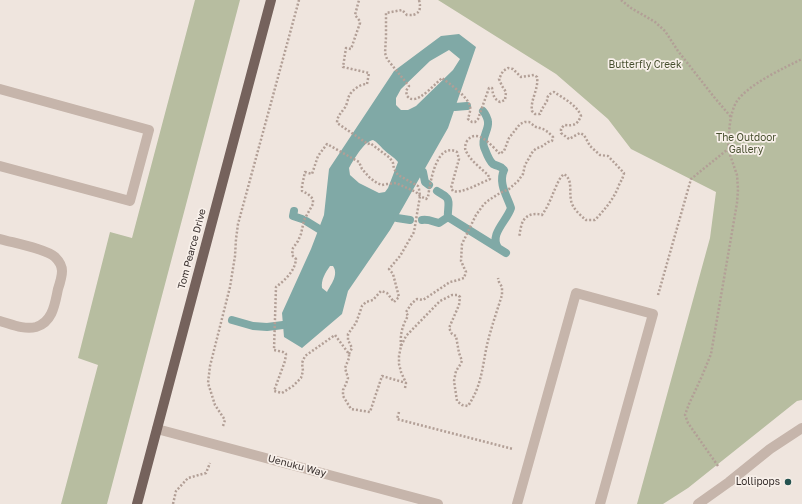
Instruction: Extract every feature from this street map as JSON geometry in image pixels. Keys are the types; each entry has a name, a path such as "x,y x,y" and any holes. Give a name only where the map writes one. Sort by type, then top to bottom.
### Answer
{"main road":[{"name":"Tom Pearce Drive","path":"137,504 271,0"}],"street":[{"path":"0,89 149,130 130,201 0,166"},
{"path":"0,239 46,251 60,263 62,275 53,310 44,323 31,328 0,321"},
{"path":"518,504 576,293 653,314 600,504"},
{"name":"Uenuku Way","path":"157,428 438,504"},
{"path":"698,504 729,482 770,449 802,428"}],"path":[{"path":"173,504 176,491 188,478 206,473 225,420 215,405 208,383 210,366 230,287 238,224 299,0"},
{"path":"359,0 355,15 360,23 351,49 346,48 343,66 370,73 367,84 362,84 349,96 346,106 337,119 337,123 368,144 370,143 390,158 398,175 418,186 420,196 414,232 400,256 389,269 399,297 394,302 387,293 381,292 373,300 366,302 362,306 356,323 348,334 348,340 352,348 345,368 348,378 343,390 343,396 351,409 370,412 382,376 406,383"},
{"path":"419,0 421,6 418,12 413,16 407,15 402,10 386,13 386,59 409,86 406,91 407,96 411,99 420,98 442,78 465,98 470,108 468,119 475,122 478,119 490,88 492,88 496,99 500,102 505,100 506,92 499,79 503,71 508,68 513,69 521,78 534,75 537,77 538,82 531,106 532,111 535,114 540,114 548,101 547,97 550,93 554,92 579,110 581,116 578,122 573,125 564,125 561,129 561,133 569,139 580,133 584,135 590,146 600,155 608,156 624,173 617,192 610,203 595,220 586,220 578,214 570,201 570,183 567,176 564,174 561,176 546,210 542,215 536,213 531,214 525,219 521,225 519,237"},
{"path":"621,0 665,31 705,86 731,118"},
{"path":"729,482 688,423 686,415 689,404 711,354 737,203 737,175 728,149 731,118 737,101 748,90 777,71 802,59"},
{"path":"349,354 335,336 306,356 302,363 303,371 301,378 293,386 282,393 274,391 286,354 274,350 276,287 286,278 295,263 296,259 292,255 293,248 298,241 304,220 313,204 312,199 308,194 302,191 305,172 312,174 318,156 326,144 359,162 362,169 376,183 382,185 396,183 416,192 426,199 428,197 431,180 438,160 442,154 447,151 452,150 457,152 459,159 451,188 453,191 457,192 490,179 488,175 467,154 465,145 472,137 480,137 487,141 500,154 504,150 508,138 520,124 529,122 536,128 543,129 548,132 552,137 552,141 536,148 525,165 523,174 518,181 484,204 476,215 462,244 461,261 466,272 464,278 450,282 423,300 417,299 412,303 406,312 408,316 400,338 401,346"},
{"path":"653,314 691,179 728,149"},
{"path":"405,388 406,383 399,364 399,356 401,346 406,336 440,300 452,295 458,295 460,297 459,305 448,328 452,334 456,336 459,353 462,360 456,372 454,381 457,400 462,405 468,406 475,396 479,384 488,343 502,294 502,287 498,278"},
{"path":"399,412 397,419 532,453"}],"green space":[{"path":"195,0 240,0 107,504 61,504 98,365 78,358 110,232 132,238"},
{"path":"438,0 802,0 802,400 797,401 688,488 663,504 637,504 710,238 716,192 631,149 608,119 556,74"}],"water":[{"path":"459,34 476,47 448,128 390,230 348,291 342,314 302,348 284,337 282,313 311,249 324,215 329,169 394,71 441,36","holes":["449,50 460,59 453,70 416,106 408,110 401,110 396,105 396,98 401,89 430,61","373,140 398,162 385,192 379,193 359,183 350,175 349,168 359,152 369,141","330,266 333,266 335,269 335,276 327,292 322,288 324,277"]}],"waterway":[{"path":"455,107 467,106"},
{"path":"483,111 488,122 483,144 492,163 504,170 502,180 505,194 511,208 497,233 496,243 498,248"},
{"path":"423,172 425,182 429,185"},
{"path":"437,191 444,196 449,203 448,217"},
{"path":"294,211 293,216 302,219"},
{"path":"422,220 429,220 439,223 448,217 506,253"},
{"path":"397,218 410,220"},
{"path":"306,221 319,229"},
{"path":"232,320 253,326 267,327 283,325"}],"place":[{"name":"Lollipops","path":"788,482"}],"park label":[{"name":"Butterfly Creek","path":"645,65"},
{"name":"The Outdoor Gallery","path":"746,144"}]}
